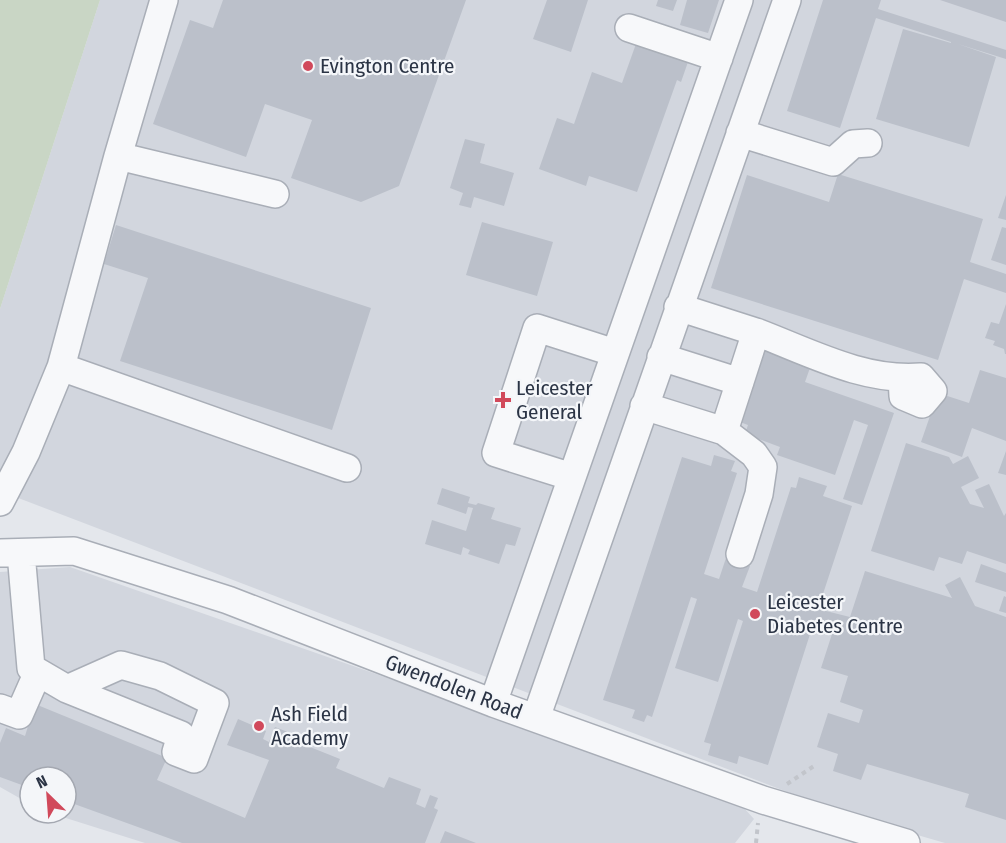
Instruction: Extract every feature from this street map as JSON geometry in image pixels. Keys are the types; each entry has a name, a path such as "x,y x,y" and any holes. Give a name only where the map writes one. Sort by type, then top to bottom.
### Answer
{"street":[{"path":"0,502 26,452 61,367 118,156 164,0"},
{"path":"493,703 739,0"},
{"path":"536,718 787,0"},
{"path":"629,28 718,58"},
{"path":"740,133 833,162 853,144 868,143"},
{"path":"118,156 275,194"},
{"path":"678,307 756,332 864,372 902,378"},
{"path":"624,327 664,349 740,382"},
{"path":"572,477 496,453 537,328 615,353"},
{"path":"724,431 756,332"},
{"path":"61,367 347,468"},
{"path":"644,406 724,431 754,454 763,467 759,494 740,554"},
{"name":"Gwendolen Road","path":"10,553 74,551 228,600 493,703 763,800 906,843"},
{"path":"10,553 31,668 67,689 181,735 176,752 194,759 215,703 160,676 121,665 67,689"},
{"path":"0,708 19,715 38,672"}],"shaded area":[{"name":"Leicester General","path":"100,0 1006,0 1006,843 945,843 845,814 0,491 0,309"},
{"name":"Ash Field Academy","path":"70,567 379,675 744,808 754,819 735,843 145,843 78,822 78,765 18,765 18,797 0,787 0,572"}],"green space":[{"path":"0,0 100,0 0,309"}],"building":[{"name":"Evington Centre","path":"223,0 466,0 399,186 361,202 291,178 312,120 265,104 246,157 153,124 190,20 213,28"},
{"path":"547,0 588,0 571,52 533,39"},
{"path":"658,0 677,0 673,11 656,6"},
{"path":"687,0 719,0 708,33 680,25"},
{"path":"823,0 881,0 878,9 1006,50 1006,59 958,44 996,57 969,147 876,119 903,29 951,42 876,18 840,128 787,111"},
{"path":"940,0 1006,0 1006,22"},
{"path":"637,41 689,59 681,82 677,80 637,192 589,176 586,186 539,169 557,118 574,124 592,72 622,83"},
{"path":"465,139 485,144 480,163 514,173 504,206 474,197 471,208 459,205 463,193 450,188"},
{"path":"838,174 983,219 970,262 1006,274 1006,293 964,279 938,360 711,288 747,175 829,202"},
{"path":"1006,195 1006,220 998,218"},
{"path":"482,222 553,242 537,296 466,275"},
{"path":"116,225 371,308 332,430 120,361 148,278 104,264"},
{"path":"1002,227 1006,228 1006,265 991,260"},
{"path":"1006,304 1005,354 1004,349 993,345 995,341 985,338 991,322 999,324"},
{"path":"765,350 811,365 805,382 894,413 862,505 843,499 868,425 854,420 835,475 777,455 780,447 745,434 748,425 740,422"},
{"path":"980,370 1006,378 1006,441 972,428 962,457 921,442 938,393 969,403"},
{"path":"906,443 949,457 953,464 968,456 979,478 961,487 970,504 984,508 975,490 989,484 1004,516 1006,513 1006,564 967,551 962,564 939,557 934,571 871,551"},
{"path":"1006,451 1006,475 998,473"},
{"path":"714,455 735,461 731,471 737,473 704,574 719,579 726,558 750,566 742,587 757,592 791,487 796,488 799,477 827,486 823,496 852,506 818,609 850,617 865,571 952,598 945,585 960,577 975,606 1006,617 1006,820 965,807 969,794 867,764 861,780 833,771 838,754 817,747 828,713 859,723 863,710 840,702 848,676 821,668 832,634 812,628 768,765 739,756 737,764 708,755 711,744 704,742 743,621 738,619 718,682 675,668 697,599 691,597 652,717 647,715 644,722 632,718 635,710 603,700 682,457 711,466"},
{"path":"442,488 470,497 468,503 476,505 478,503 495,508 491,519 521,528 515,546 506,544 499,564 468,554 470,550 463,547 461,555 425,544 432,520 466,531 473,508 468,507 466,514 437,504"},
{"path":"981,564 1006,573 1006,592 975,582"},
{"path":"1004,596 1006,597 1006,613 999,611"},
{"path":"35,704 167,758 157,780 245,818 269,760 227,745 238,719 266,731 263,739 269,742 275,727 308,740 305,745 340,759 336,768 384,788 389,777 421,789 416,804 425,808 430,795 438,798 434,808 438,810 425,843 182,843 78,805 78,765 18,765 18,784 0,777 0,743 6,728 25,736"},
{"path":"445,831 476,843 440,843"}],"place":[{"name":"Evington Centre","path":"308,66"},
{"name":"Leicester General","path":"503,400"},
{"name":"Leicester Diabetes Centre","path":"755,614"},
{"name":"Ash Field Academy","path":"259,726"}]}
